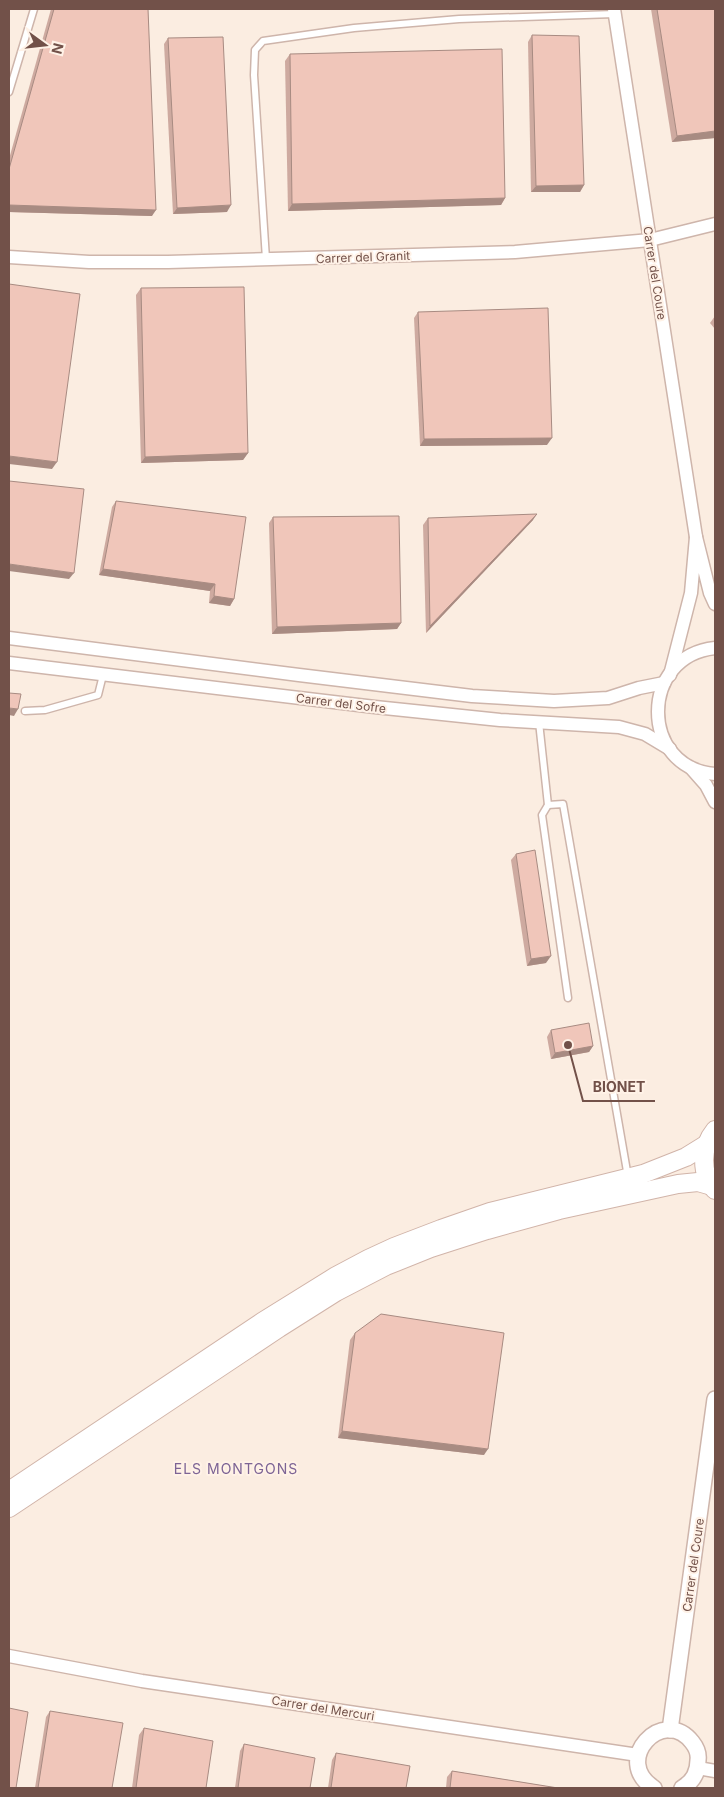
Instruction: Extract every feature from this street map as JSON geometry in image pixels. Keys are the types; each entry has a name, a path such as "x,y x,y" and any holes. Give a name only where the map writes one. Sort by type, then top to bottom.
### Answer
{"main road":[{"path":"9,1490 262,1322 336,1276 368,1259 441,1228 490,1212 628,1178 679,1161 711,1137"},
{"path":"711,1137 704,1154 704,1167 714,1188"},
{"path":"9,1508 279,1328 336,1292 386,1266 449,1242 559,1210 678,1184 698,1182 714,1188"}],"street":[{"name":"Carrer del Coure","path":"614,12 696,537 710,593 715,604"},
{"name":"Carrer del Granit","path":"9,257 99,262 515,252 650,240 715,224"},
{"name":"Carrer del Coure","path":"670,749 663,737 658,716 658,700 667,679 691,593 696,537"},
{"name":"Carrer del Sofre","path":"9,638 299,676 472,696 554,701 608,698 667,679"},
{"path":"667,679 675,667 689,656 715,648"},
{"name":"Carrer del Sofre","path":"9,663 374,707 500,720 619,727 645,734 670,749 690,766"},
{"path":"690,766 700,771 715,774"},
{"path":"690,766 706,785 715,802"},
{"name":"Carrer del Coure","path":"670,1730 715,1399"},
{"name":"Carrer del Mercuri","path":"9,1656 142,1681 638,1755"},
{"path":"654,1788 646,1783 640,1775 638,1755 646,1740 653,1735 670,1730 680,1732 688,1738 696,1747 699,1755 698,1768 693,1779 682,1788"},
{"path":"698,1768 715,1770"}],"lane":[{"path":"9,92 34,9"},
{"path":"266,259 254,75 255,50 263,41 354,28 459,19 614,12"},
{"path":"26,711 45,710 98,695 103,675"},
{"path":"539,722 548,805 542,815 568,998"},
{"path":"548,805 563,804 628,1178"}],"building":[{"path":"54,9 148,9 156,210 9,205 9,169"},
{"path":"657,9 715,9 715,131 677,136"},
{"path":"532,35 579,36 584,185 536,186"},
{"path":"223,37 231,205 177,208 168,38"},
{"path":"502,49 505,198 292,204 290,54"},
{"path":"9,284 80,294 57,462 9,456"},
{"path":"244,287 248,453 145,457 141,288"},
{"path":"548,308 552,438 424,439 418,312"},
{"path":"9,481 84,489 74,573 9,564"},
{"path":"116,501 246,517 234,599 214,596 215,584 103,569"},
{"path":"537,514 430,626 428,518"},
{"path":"399,516 401,623 277,627 273,517"},
{"path":"9,693 21,694 18,709 9,708"},
{"path":"535,850 551,956 531,959 516,854"},
{"path":"589,1023 593,1046 555,1053 551,1030"},
{"path":"381,1314 504,1333 488,1449 342,1431 355,1333"},
{"path":"9,1708 28,1712 16,1788 9,1788"},
{"path":"50,1711 123,1723 112,1788 38,1788"},
{"path":"144,1728 213,1741 206,1788 136,1788"},
{"path":"244,1744 315,1758 310,1788 238,1788"},
{"path":"336,1753 410,1766 406,1788 331,1788"},
{"path":"452,1771 558,1788 450,1788"}],"place":[{"name":"BIONET","path":"568,1045"}],"district":[{"name":"ELS MONTGONS","path":"236,1468"}]}
